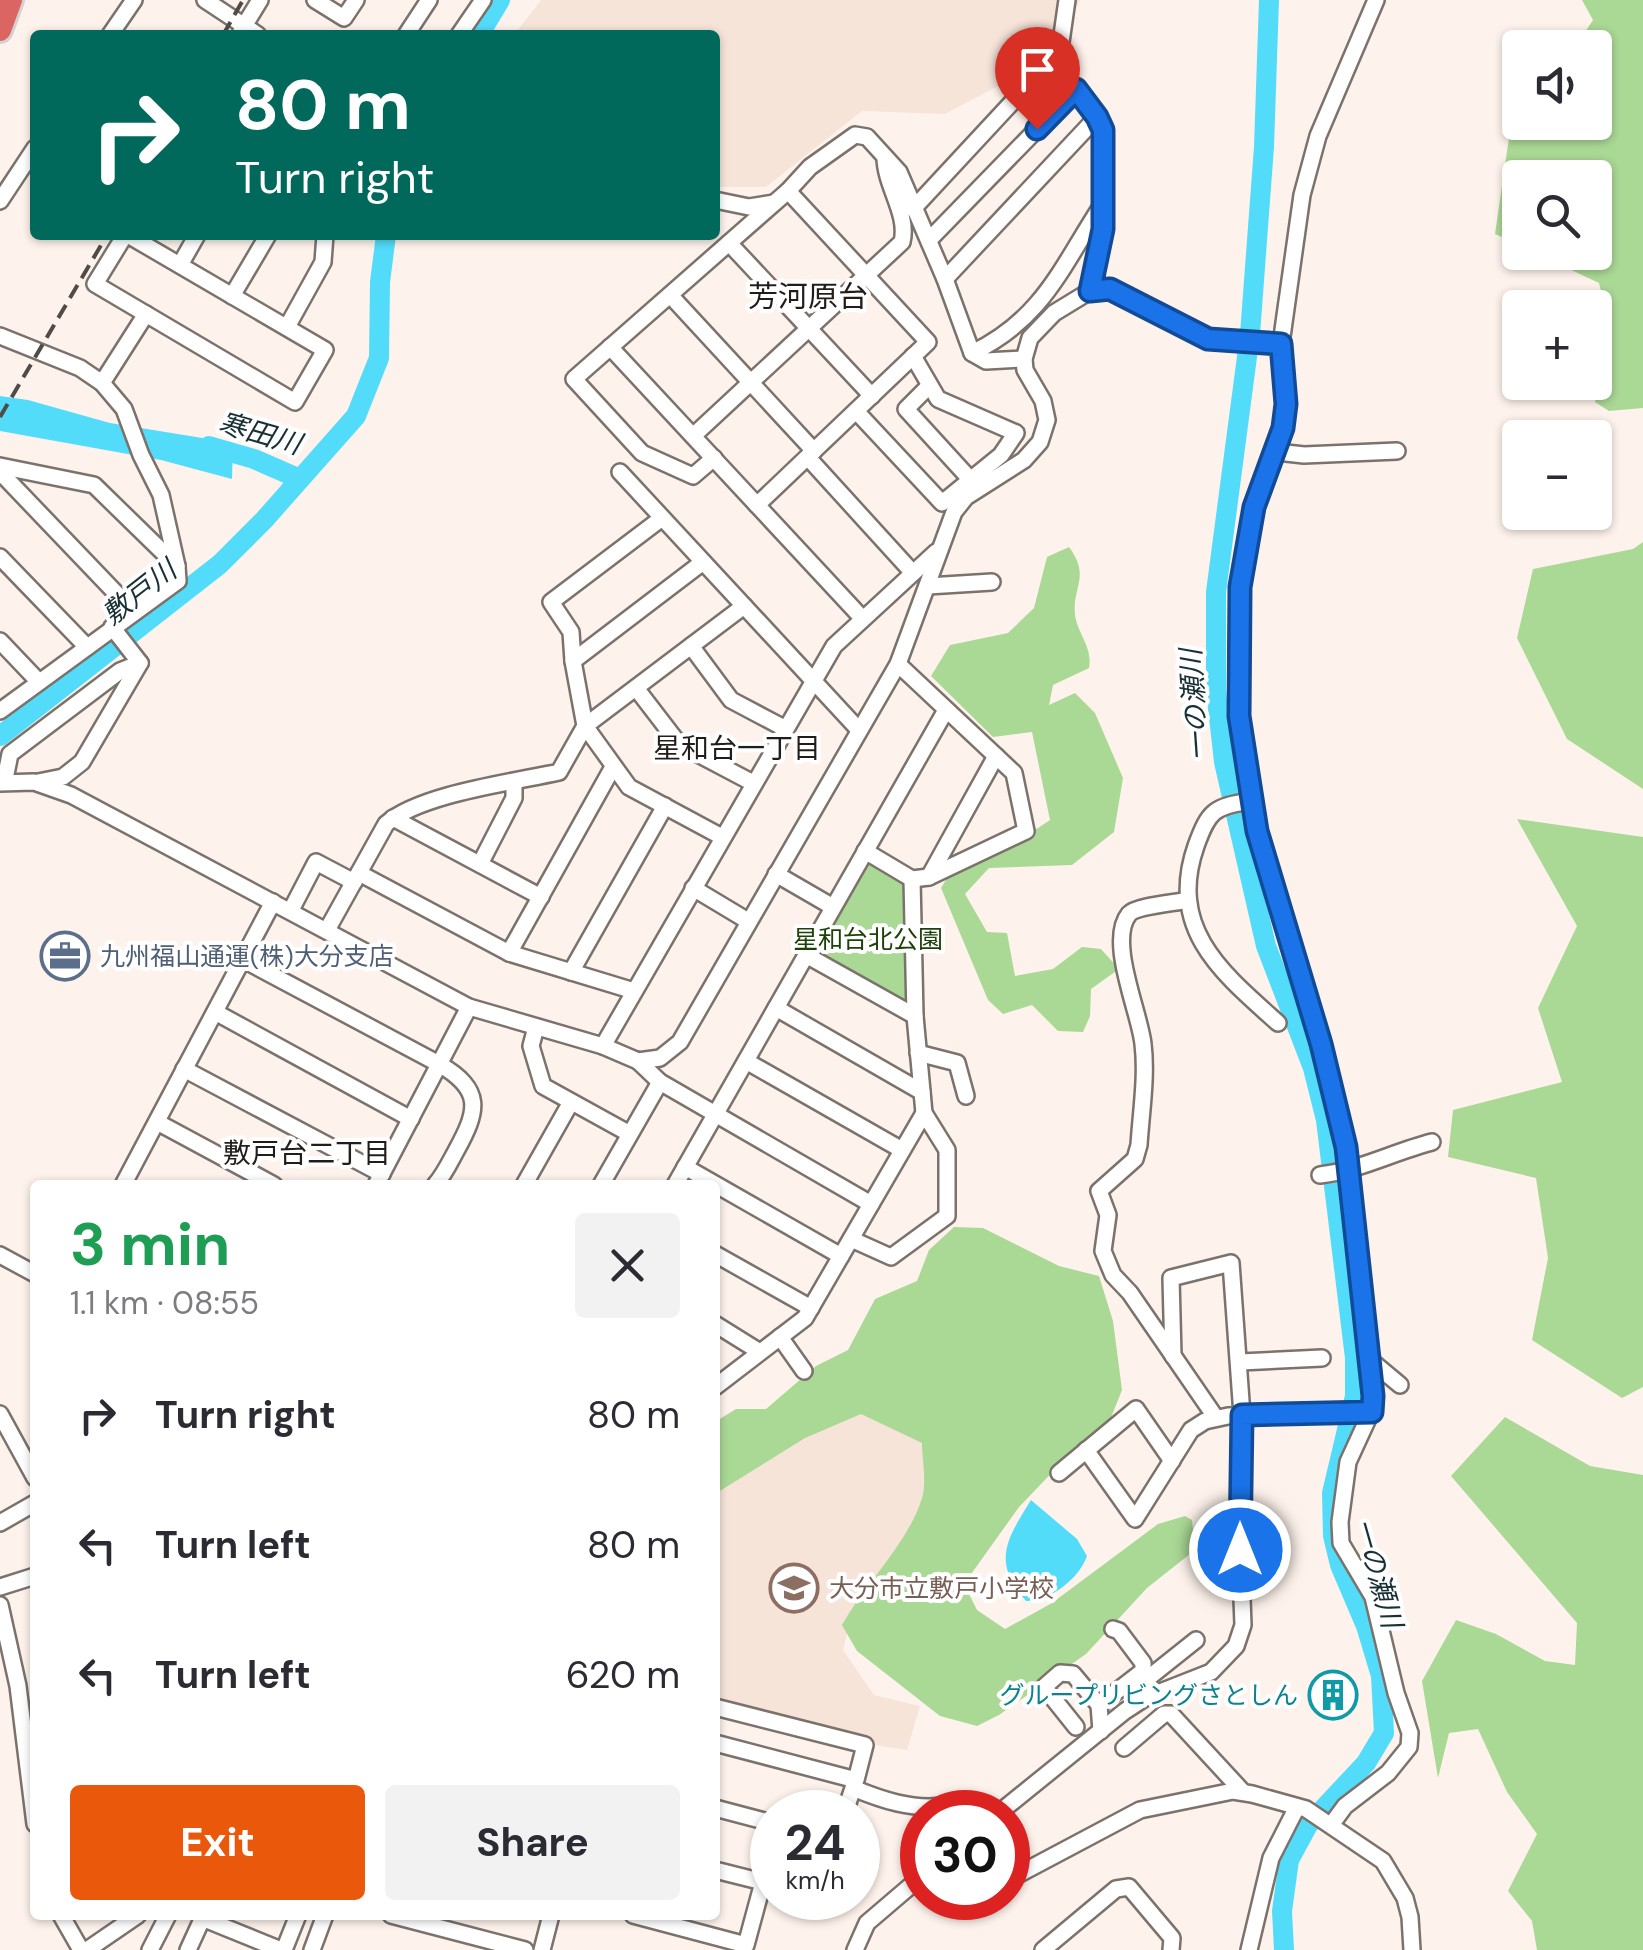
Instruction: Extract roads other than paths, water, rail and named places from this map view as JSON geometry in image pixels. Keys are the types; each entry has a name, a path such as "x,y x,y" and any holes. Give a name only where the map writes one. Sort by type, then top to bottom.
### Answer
{"highway":[{"path":"0,30 10,0"}],"street":[{"path":"113,30 134,0"},
{"path":"204,0 244,30"},
{"path":"248,30 260,0"},
{"path":"315,0 344,18 356,0"},
{"path":"409,30 429,0"},
{"path":"462,30 483,0"},
{"path":"1057,70 1067,0"},
{"path":"1328,1823 1400,1762 1409,1747 1410,1733 1396,1693 1373,1596 1341,1543 1348,1462 1368,1411 1370,1360 1346,1172 1326,1062 1246,802 1239,716 1240,587 1254,507 1277,452 1286,404 1275,344 1306,180 1318,136 1372,1"},
{"path":"913,209 1044,69 1057,70 1076,89 1103,130 1103,229 1090,291"},
{"path":"929,240 1076,89"},
{"path":"945,279 1097,117"},
{"path":"714,458 693,476 642,453 574,379 788,191 810,167 855,135 867,137 899,172 972,352 986,362 1024,359"},
{"path":"0,201 30,156"},
{"path":"693,436 902,242 905,230 885,171 885,156"},
{"path":"757,505 813,457 928,342 788,191"},
{"path":"720,201 749,207 774,203"},
{"path":"972,352 1000,339 1034,306 1065,269 1104,202"},
{"path":"123,240 95,284 295,402 325,350 135,240"},
{"path":"180,265 194,240"},
{"path":"232,296 265,240"},
{"path":"286,328 323,262 325,240"},
{"path":"729,243 872,396"},
{"path":"949,506 1024,460 1040,442 1047,420 1043,401 1025,370 1030,338 1054,313 1090,291 1110,289 1208,339 1275,344"},
{"path":"670,295 751,382 913,573"},
{"path":"102,382 146,314"},
{"path":"0,336 80,368 102,382 124,409 161,495 178,581 132,611 115,631 0,711"},
{"path":"610,347 862,618"},
{"path":"638,1061 660,1058 680,1042 898,664 928,586 949,506 969,478 1001,455 1016,433 948,405 928,387 914,356"},
{"path":"928,387 906,409 969,478"},
{"path":"856,411 949,506"},
{"path":"1277,452 1397,452"},
{"path":"0,469 94,486 177,566"},
{"path":"0,469 132,611"},
{"path":"620,472 858,729"},
{"path":"662,518 551,602 572,632 585,726 613,767 629,786 722,837"},
{"path":"602,1046 834,646 938,550"},
{"path":"0,557 88,647"},
{"path":"573,660 703,562"},
{"path":"928,586 992,582"},
{"path":"328,930 392,818 420,804 559,772 585,726 744,606"},
{"path":"115,631 136,658"},
{"path":"0,641 40,682"},
{"path":"692,646 731,700 784,728"},
{"path":"0,781 6,774 10,754 136,658"},
{"path":"0,781 34,782 62,777 82,762 136,658"},
{"path":"898,664 1014,773 1026,831 920,878"},
{"path":"636,688 678,744 752,784"},
{"path":"678,1180 946,710"},
{"path":"851,1239 891,1258 947,1216 947,1150 924,1113 914,1016 920,878 996,756"},
{"path":"509,953 613,767"},
{"path":"34,782 71,794 469,1007 602,1046 638,1061 660,1082 871,1204"},
{"path":"480,864 514,798 514,782"},
{"path":"1246,802 1214,810 1192,858 1188,900 1204,948 1278,1022"},
{"path":"571,972 665,806"},
{"path":"392,818 541,897"},
{"path":"865,851 920,878"},
{"path":"291,910 316,862 357,878 509,953 634,991"},
{"path":"776,874 833,907"},
{"path":"693,888 748,922"},
{"path":"1188,900 1137,908 1128,914 1123,926 1123,952 1144,1044 1139,1146 1135,1160 1099,1191 1108,1215 1103,1252 1108,1264 1216,1418"},
{"path":"132,1180 157,1122 273,902"},
{"path":"806,955 914,1016"},
{"path":"242,959 440,1064 467,1085 474,1101 473,1119 438,1180"},
{"path":"184,1069 379,1180 469,1007"},
{"path":"776,1008 922,1092"},
{"path":"214,1012 411,1119"},
{"path":"536,1028 531,1046 544,1086 630,1134"},
{"path":"918,1053 957,1063 966,1096"},
{"path":"746,1061 902,1150"},
{"path":"604,1180 660,1082"},
{"path":"527,1180 571,1102"},
{"path":"720,1383 805,1318 924,1113"},
{"path":"157,1122 265,1180"},
{"path":"1323,1175 1346,1172 1432,1142"},
{"path":"685,1167 708,1180"},
{"path":"240,1180 245,1169"},
{"path":"720,1187 842,1256"},
{"path":"0,1255 30,1271"},
{"path":"720,1257 811,1308"},
{"path":"1027,1790 1130,1708 1145,1698 1211,1672 1236,1646 1242,1625 1242,1415 1231,1264 1171,1278 1173,1356"},
{"path":"720,1327 760,1352"},
{"path":"780,1338 804,1371"},
{"path":"1240,1362 1322,1358"},
{"path":"1370,1360 1400,1385"},
{"path":"1059,1473 1136,1409 1172,1461"},
{"path":"1086,1450 1136,1519 1192,1430 1216,1418 1368,1411"},
{"path":"0,1414 30,1469"},
{"path":"0,1523 30,1507"},
{"path":"0,1586 30,1577"},
{"path":"0,1605 30,1740"},
{"path":"1099,1705 1143,1671 1144,1662 1119,1631 1113,1629"},
{"path":"1130,1708 1123,1698 1196,1640"},
{"path":"1076,1727 1044,1687 1060,1673 1073,1674 1099,1705 1101,1730"},
{"path":"720,1707 865,1745 856,1780 720,1744"},
{"path":"1124,1748 1164,1714 1172,1714 1244,1792"},
{"path":"1030,1868 1140,1810 1233,1790 1244,1792 1302,1808 1383,1861 1405,1898 1412,1950"},
{"path":"1249,1950 1270,1858 1302,1808"},
{"path":"720,1809 750,1817"},
{"path":"720,1871 750,1879"},
{"path":"1043,1950 1116,1889 1128,1888 1172,1938 1171,1950"},
{"path":"856,1950 868,1923 900,1895"},
{"path":"63,1920 84,1950 130,1920"},
{"path":"150,1950 165,1920"},
{"path":"188,1950 201,1920"},
{"path":"212,1920 283,1950 296,1920"},
{"path":"312,1950 323,1920"},
{"path":"409,1920 525,1950"},
{"path":"542,1950 550,1920"},
{"path":"652,1920 746,1945 753,1920"}],"water":[{"path":"0,396 110,423 233,443 232,479 161,460 0,431"},
{"path":"1031,1500 1077,1539 1087,1556 1063,1587 1026,1601 1009,1574 1006,1550"}],"waterway":[{"name":"寒田川","path":"482,30 500,0"},
{"name":"一の瀬川","path":"1269,0 1264,147 1250,334 1216,592 1216,690 1224,762 1266,946 1313,1068 1326,1120 1355,1358 1355,1396 1332,1493 1333,1536 1381,1676 1384,1733 1366,1763 1308,1825 1289,1860 1282,1911 1284,1950"},
{"name":"敷戸川","path":"0,736 220,564 356,416 379,358 380,282 385,240"},
{"name":"寒田川","path":"209,446 254,459 300,479"}],"railway":[{"path":"226,30 243,0"},
{"path":"0,417 104,240"}],"place":[{"name":"九州福山通運(株)大分支店","path":"65,956"},
{"name":"大分市立敷戸小学校","path":"794,1588"},
{"name":"グループリビングさとしん","path":"1333,1695"}],"district":[{"name":"芳河原台","path":"808,297"},
{"name":"星和台一丁目","path":"737,748"},
{"name":"敷戸台二丁目","path":"307,1153"}],"park label":[{"name":"星和台北公園","path":"868,939"}]}
